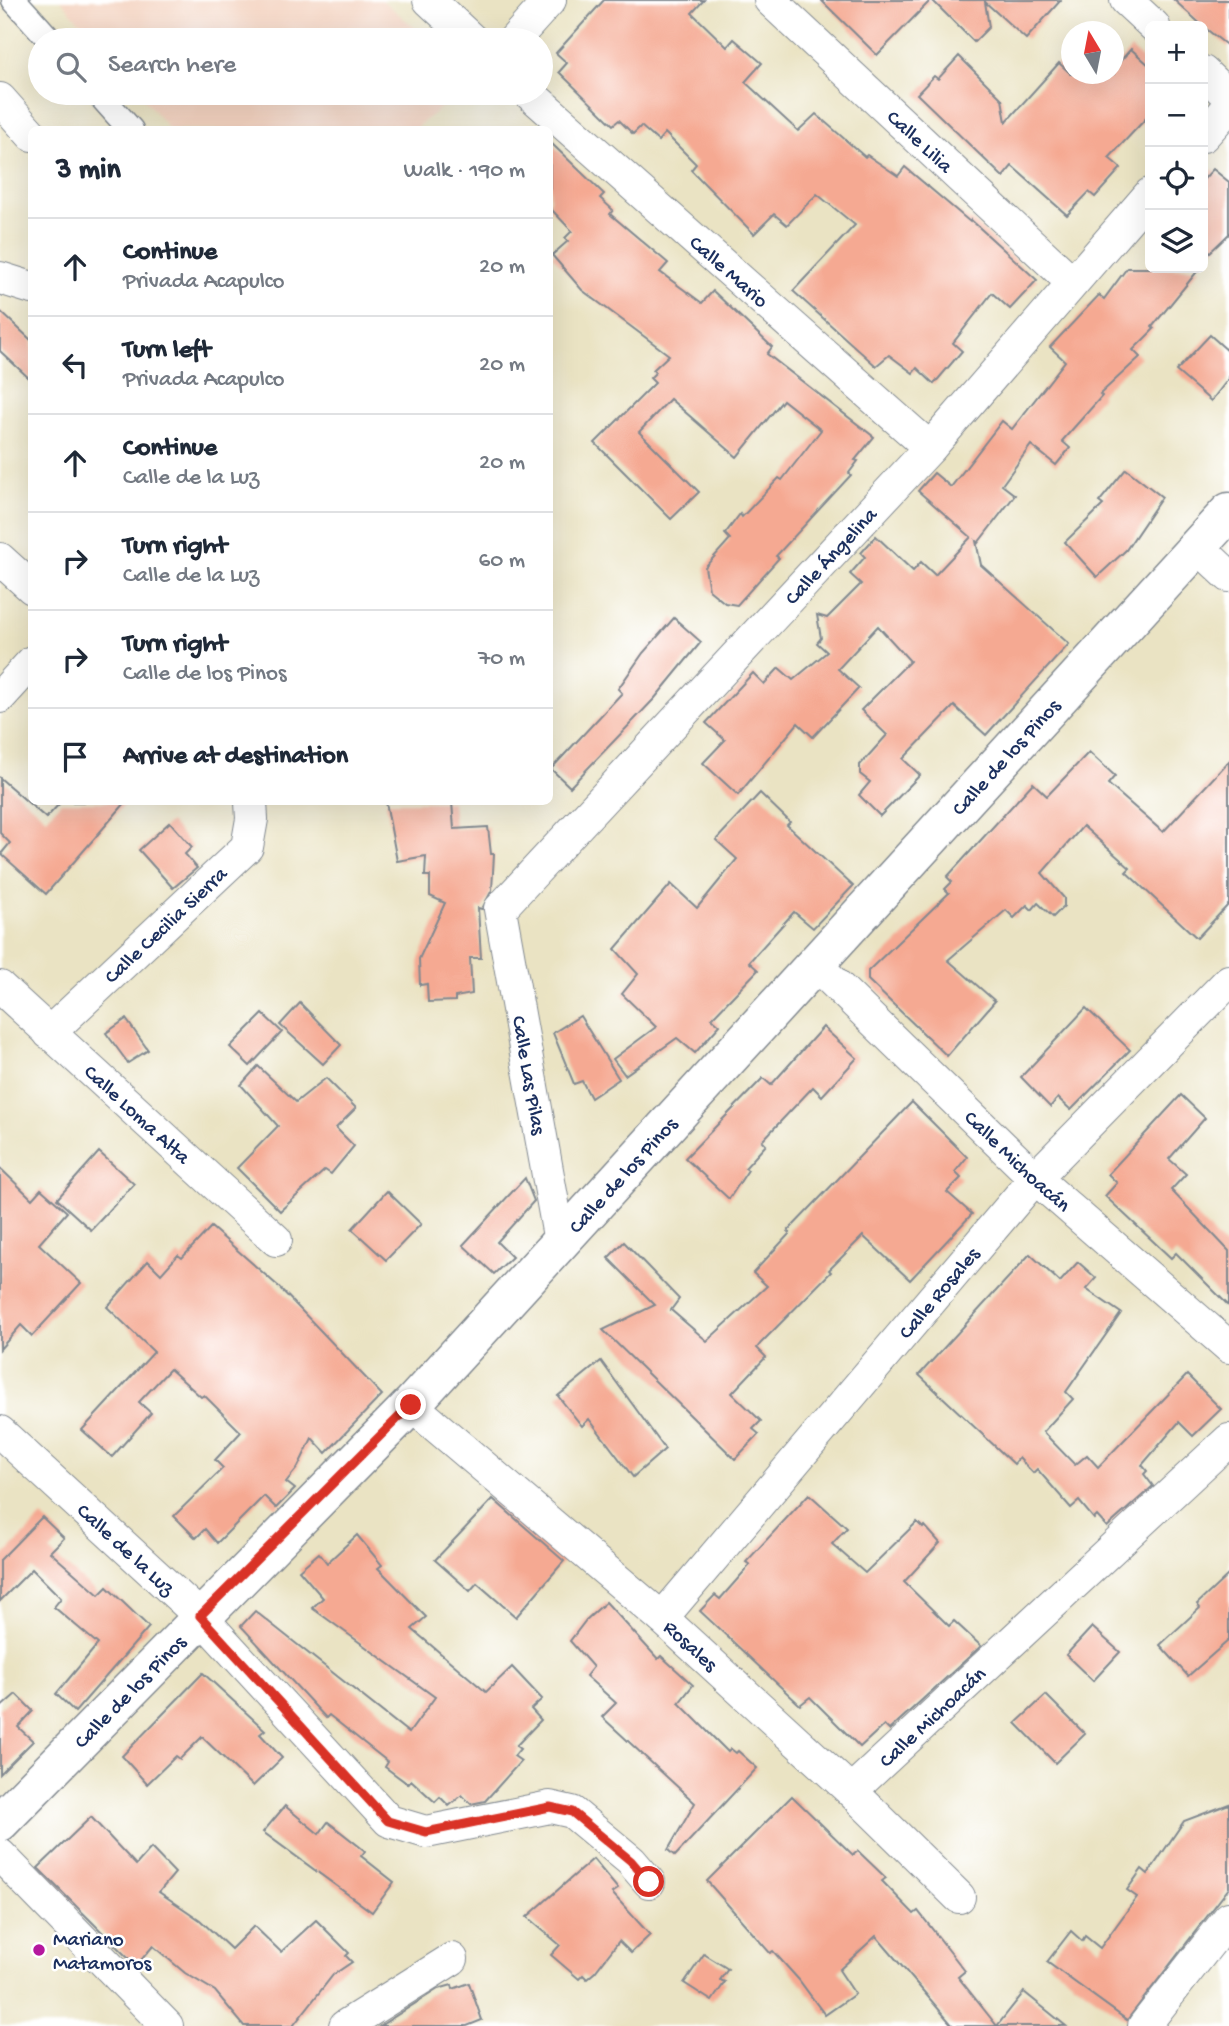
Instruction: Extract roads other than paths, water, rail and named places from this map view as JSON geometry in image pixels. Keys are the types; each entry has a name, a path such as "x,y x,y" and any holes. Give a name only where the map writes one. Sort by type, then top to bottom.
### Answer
{"street":[{"path":"14,0 39,28"},
{"path":"429,0 459,28"},
{"path":"525,28 550,0"},
{"name":"Calle Lilia","path":"770,0 1072,282"},
{"path":"1126,0 1149,21"},
{"path":"1208,77 1229,97"},
{"path":"0,99 28,130"},
{"path":"109,105 127,126"},
{"name":"Calle Mario","path":"543,105 930,447"},
{"path":"1208,130 1229,107"},
{"name":"Calle Ángelina","path":"500,909 930,447 1145,200"},
{"path":"0,278 28,287"},
{"name":"Calle de los Pinos","path":"0,1822 200,1616 411,1405 1229,512"},
{"path":"1197,546 1229,576"},
{"path":"0,559 28,584"},
{"path":"0,697 28,666"},
{"name":"Calle Cecilia Sierra","path":"49,1033 247,847 252,819 251,805"},
{"name":"Calle Las Pilas","path":"500,909 560,1242"},
{"name":"Calle Michoacán","path":"814,963 1035,1178 1229,1347"},
{"name":"Calle Rosales","path":"662,1618 1035,1178 1229,981"},
{"name":"Calle Loma Alta","path":"0,988 276,1241"},
{"name":"Rosales","path":"411,1405 662,1618 851,1791 959,1897"},
{"name":"Calle de la Luz","path":"0,1432 200,1616 388,1821 426,1832 550,1807 572,1812 631,1861 649,1882"},
{"name":"Calle Michoacán","path":"851,1791 1229,1440"},
{"path":"0,1855 167,2026"},
{"path":"1144,2026 1229,1917"},
{"path":"345,2026 452,1959"}],"place":[{"name":"Mariano Matamoros","path":"39,1950"}]}
